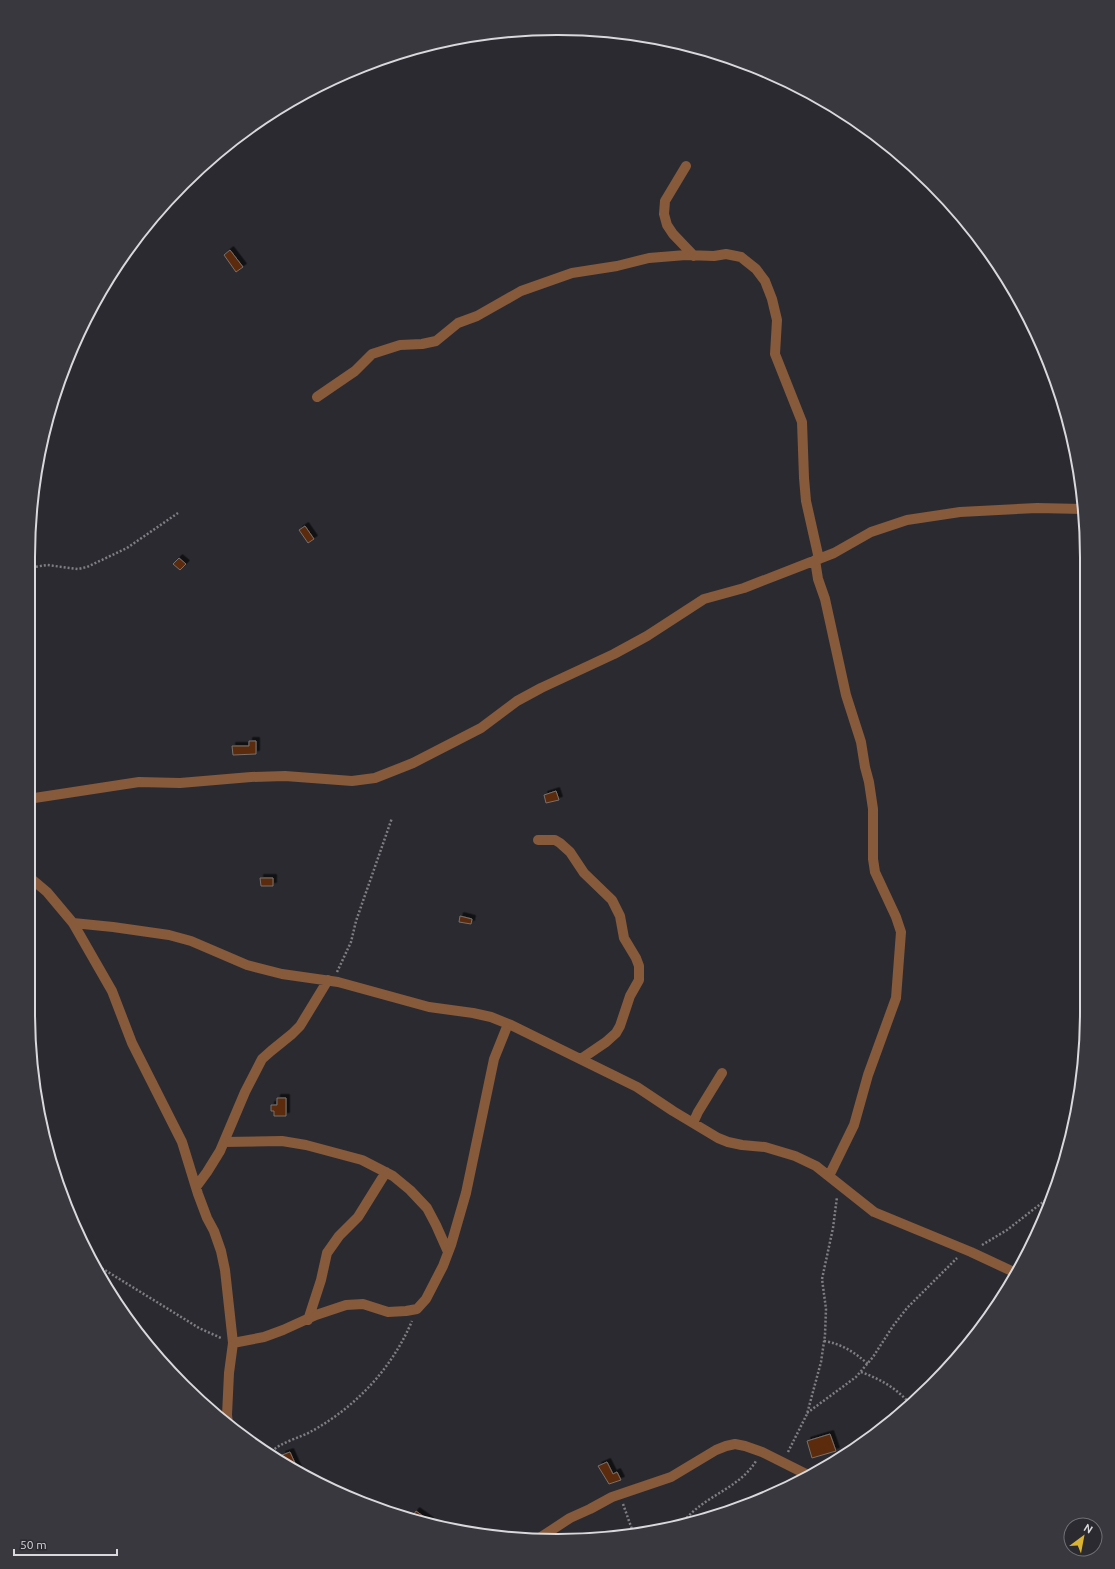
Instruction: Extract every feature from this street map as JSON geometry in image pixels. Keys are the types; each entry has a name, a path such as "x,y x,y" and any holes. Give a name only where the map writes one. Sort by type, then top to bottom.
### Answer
{"street":[{"path":"686,166 665,201 664,214 667,225 673,234 694,256"},
{"path":"317,397 355,371 372,354 400,346 436,341 458,323 477,316 521,291 572,273 617,266 649,258 714,256 726,254 741,257 756,269 765,281 772,299 777,320 775,354 802,422 806,501 817,560 818,579 825,599 846,695 861,742 869,782 873,809 873,859 875,872 901,932 896,998 868,1075 854,1125 829,1176"},
{"path":"35,798 139,782 180,783 251,777 285,776 352,781 375,778 414,763 481,728 517,701 541,688 614,654 647,636 704,599 744,588 817,560 834,553 871,532 907,520 960,512 1037,508 1078,510"},
{"path":"538,840 554,840 560,843 570,852 584,873 612,900 620,916 624,938 639,966 639,980 627,1003 620,1026 616,1033 606,1042 581,1059"},
{"path":"35,882 47,892 73,923 112,991 132,1043 182,1142 196,1187 221,1251 233,1343 227,1416"},
{"path":"73,923 169,935 191,941 248,965 282,974 330,981 373,991 429,1007 473,1013 508,1024 637,1087 693,1123 728,1142 765,1147 795,1156 816,1166 858,1201 874,1212 969,1251 1011,1271"},
{"path":"196,1187 215,1159 224,1142 245,1092 262,1060 300,1026 330,981"},
{"path":"233,1343 264,1337 289,1328 334,1308 346,1305 363,1304 388,1312 406,1311 417,1309 426,1299 443,1266 466,1193 494,1059 508,1024"},
{"path":"693,1123 722,1073"},
{"path":"224,1142 282,1141 300,1144 362,1160 386,1172 410,1190 426,1208 436,1225 448,1252"},
{"path":"308,1320 321,1280 327,1253 339,1236 358,1217 386,1172"},
{"path":"546,1534 570,1518 619,1494 671,1478 716,1450 726,1446 735,1444 745,1446 762,1452 803,1473"}],"path":[{"path":"35,567 47,565 78,569 87,567 128,548 178,514"},
{"path":"330,981 346,955 351,942 356,921 392,818"},
{"path":"783,1463 806,1414 821,1362 826,1309 822,1279 833,1228 838,1183"},
{"path":"806,1414 845,1386 861,1372 907,1308 969,1251 1007,1230 1044,1202"},
{"path":"103,1269 199,1328 233,1343"},
{"path":"274,1450 277,1447 311,1432 335,1418 365,1391 390,1362 400,1346 417,1309"},
{"path":"824,1341 837,1343 848,1348 868,1364"},
{"path":"861,1372 875,1377 890,1386 906,1400"},
{"path":"688,1517 707,1500 750,1472 762,1452"},
{"path":"619,1494 632,1529"}],"building":[{"path":"230,250 243,267 236,272 224,255"},
{"path":"305,526 314,539 308,543 299,530"},
{"path":"179,558 186,564 180,570 173,564"},
{"path":"249,741 256,741 256,754 233,755 232,746 249,746"},
{"path":"556,791 559,800 546,803 544,795"},
{"path":"260,878 273,878 273,886 261,886"},
{"path":"460,916 472,919 471,924 459,922"},
{"path":"277,1098 286,1098 286,1116 274,1116 274,1111 271,1111 271,1105 277,1105"},
{"path":"830,1434 836,1451 812,1458 807,1441"},
{"path":"290,1452 295,1463 282,1455"},
{"path":"607,1462 613,1474 617,1472 621,1480 609,1484 598,1466"},
{"path":"416,1511 423,1516 422,1516 414,1514"}]}
